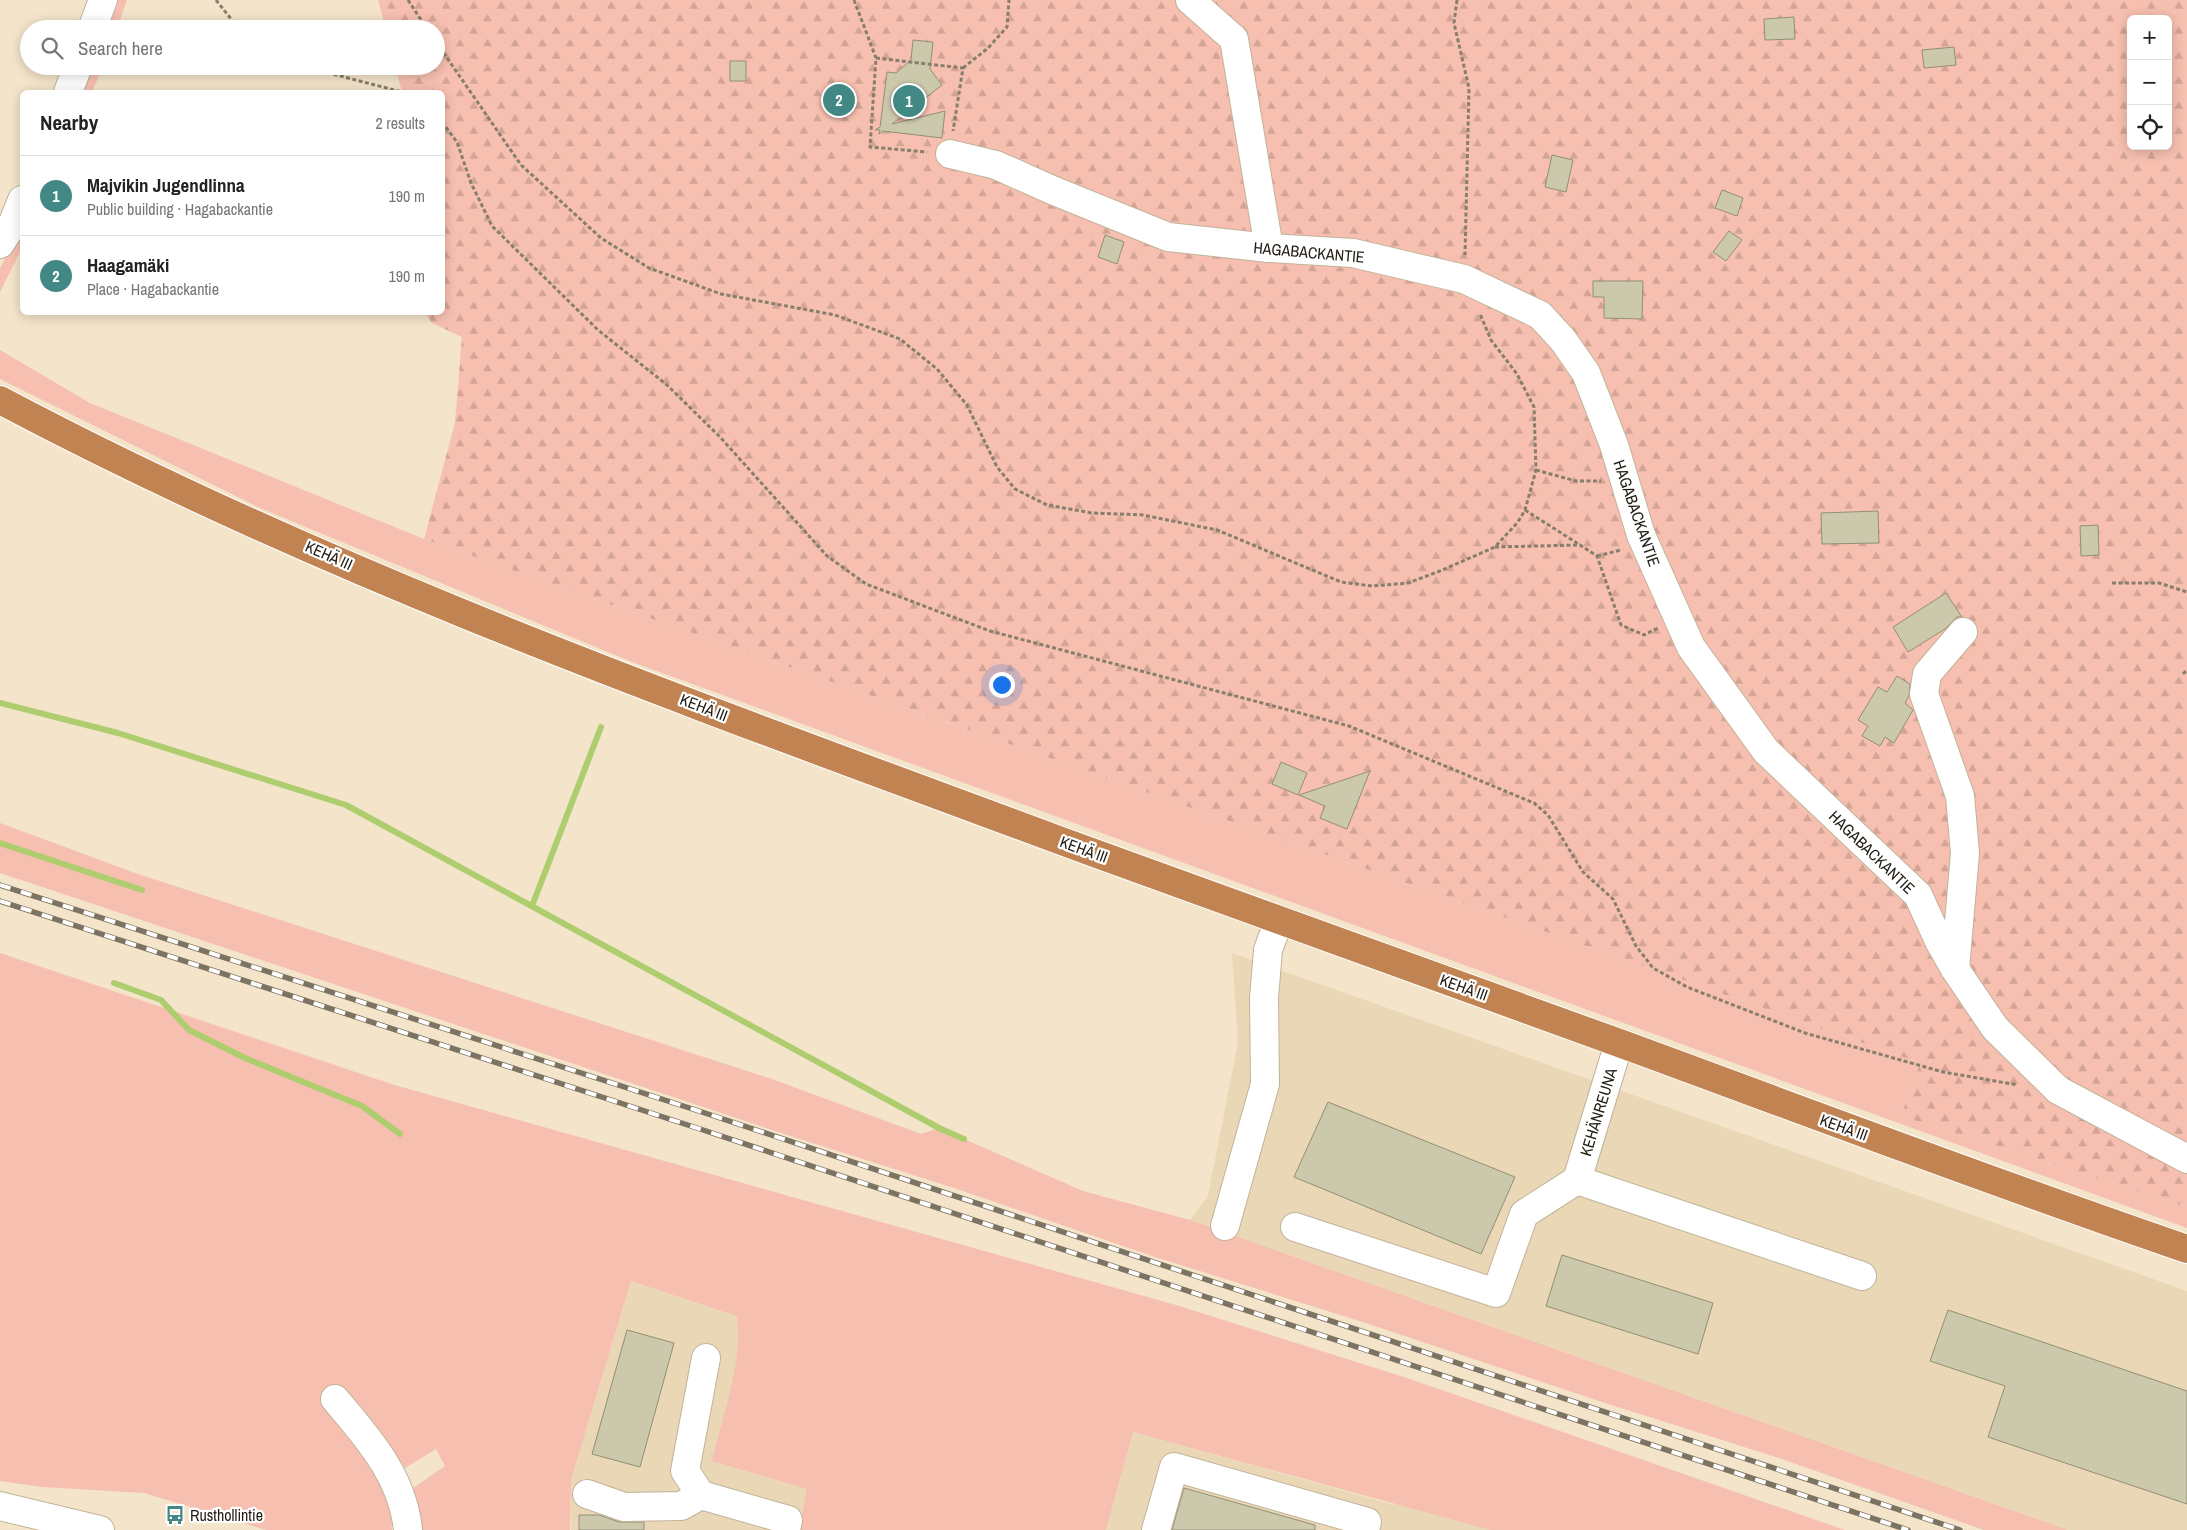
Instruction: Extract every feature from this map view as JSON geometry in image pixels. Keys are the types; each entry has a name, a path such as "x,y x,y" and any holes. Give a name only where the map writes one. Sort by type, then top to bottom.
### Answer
{"highway":[{"name":"KEHÄ III","path":"0,400 206,502 461,613 916,787 1970,1173 2187,1249"}],"street":[{"path":"95,20 103,0"},
{"path":"1190,0 1234,39 1269,248"},
{"path":"69,90 75,75"},
{"name":"HAGABACKANTIE","path":"950,154 996,165 1168,237 1269,248 1353,253 1468,280 1540,315 1563,340 1586,373 1608,427 1641,535 1690,647 1766,751 1918,895 1939,941 1955,969 1995,1028 2058,1090 2187,1159"},
{"path":"0,244 11,227 20,205"},
{"path":"1955,969 1965,853 1960,796 1924,694 1927,674 1963,632"},
{"path":"1225,1226 1265,1084 1268,950 1279,920"},
{"name":"KEHÄNREUNA","path":"1577,1180 1619,1043"},
{"path":"1294,1227 1496,1293 1524,1214 1577,1180 1862,1276"},
{"path":"706,1358 684,1471 701,1495 788,1520 786,1530"},
{"path":"335,1400 376,1448 396,1483 407,1520 408,1530"},
{"path":"1156,1530 1174,1467 1367,1522 1364,1530"},
{"path":"587,1494 624,1507 681,1506 701,1495"},
{"path":"0,1506 95,1529"}],"path":[{"path":"216,0 232,20"},
{"path":"408,0 421,20"},
{"path":"854,0 876,58 870,147 950,154 963,68 988,48 1007,26 1009,0"},
{"path":"445,55 521,165 601,238 649,268 721,294 835,315 900,339 937,369 967,405 997,467 1015,489 1046,505 1092,513 1143,515 1217,530 1341,582 1372,586 1408,583 1440,572 1495,546 1518,522 1525,510 1536,470 1534,406 1517,374 1491,340 1468,280 1469,88 1454,22 1457,0"},
{"path":"876,58 963,68"},
{"path":"337,75 394,90"},
{"path":"445,126 458,142 471,183 492,226 598,330 667,385 720,437 826,556 866,584 990,631 1350,726 1534,803 1548,815 1584,872 1612,899 1622,915 1636,946 1654,968 1687,987 1805,1033 1943,1072 2021,1086"},
{"path":"1536,470 1576,481 1625,481"},
{"path":"1525,510 1598,556 1621,625 1644,634 1678,619"},
{"path":"1495,546 1580,545"},
{"path":"2112,583 2158,583 2187,592"},
{"path":"2183,674 2187,670"}],"shaded area":[{"path":"1232,953 2187,1291 2187,1530 2068,1530 1190,1220 1208,1196 1238,1042"},
{"path":"631,1281 737,1315 739,1331 737,1356 808,1489 799,1530 571,1530 571,1480"},
{"path":"1133,1432 1391,1504 1752,1530 1106,1530"}],"green space":[{"path":"115,0 127,0 120,20 107,20"},
{"path":"378,0 2187,0 2187,1207 1901,1116 1920,1063 424,539 455,423 462,337 432,323 426,315 445,315 445,90 401,90 397,75 445,75 445,20 384,20"},
{"path":"88,75 99,75 93,90 82,90"},
{"path":"20,231 20,252 0,292 0,268"},
{"path":"0,350 90,403 424,539 1920,1063 1901,1116 2187,1207 2187,1228 632,662 260,508 0,379"},
{"path":"0,823 138,874 772,1079 921,1134 939,1128 1083,1191 1190,1220 2068,1530 1984,1530 1779,1458 1602,1402 1366,1323 1155,1257 957,1189 775,1131 0,873"},
{"path":"0,953 391,1084 1176,1305 1407,1378 1845,1530 1490,1530 1133,1432 1106,1530 799,1530 807,1489 712,1461 735,1370 738,1334 737,1316 631,1281 571,1480 570,1530 419,1530 412,1489 445,1466 436,1449 405,1468 365,1411 340,1386 326,1393 372,1464 391,1510 392,1530 266,1530 144,1493 42,1487 0,1481"}],"building":[{"path":"1794,17 1795,39 1765,40 1764,19"},
{"path":"913,40 933,42 930,69 942,85 892,124 945,111 942,138 883,131 879,134 880,130 875,130 880,127 887,72 896,73 911,60"},
{"path":"1954,47 1956,65 1924,68 1922,50"},
{"path":"730,61 746,61 746,81 730,81"},
{"path":"1552,155 1573,160 1566,192 1545,187"},
{"path":"1722,190 1743,198 1737,216 1715,208"},
{"path":"1729,231 1742,240 1726,261 1713,252"},
{"path":"1105,235 1124,242 1117,264 1098,257"},
{"path":"1593,281 1643,281 1642,319 1604,318 1604,297 1593,297"},
{"path":"1878,511 1879,543 1822,544 1821,513"},
{"path":"2098,525 2099,555 2081,556 2080,526"},
{"path":"1946,593 1962,617 1957,617 1945,629 1908,652 1893,627"},
{"path":"1897,676 1910,684 1909,696 1905,703 1913,710 1894,743 1885,737 1880,746 1862,736 1868,726 1858,720 1878,687 1887,692"},
{"path":"1281,762 1307,773 1298,795 1272,784"},
{"path":"1370,771 1347,829 1320,818 1325,806 1299,795"},
{"path":"1328,1102 1515,1177 1481,1254 1294,1177"},
{"path":"1562,1255 1713,1303 1698,1354 1546,1306"},
{"path":"1948,1310 2187,1391 2187,1504 1988,1437 2005,1386 1930,1361"},
{"path":"627,1330 674,1343 640,1467 592,1454"},
{"path":"1184,1488 1315,1525 1315,1530 1172,1530"},
{"path":"579,1515 599,1515 619,1522 644,1522 644,1530 579,1530"}],"waterway":[{"path":"0,703 118,733 346,805 939,1128 964,1139"},
{"path":"532,906 601,727"},
{"path":"0,843 142,890"},
{"path":"114,983 161,1000 189,1030 245,1058 362,1106 400,1134"}],"railway":[{"path":"0,885 708,1114 1960,1530"},
{"path":"0,901 703,1130 1908,1530"}],"place":[{"name":"Haagamäki","path":"839,100"},
{"name":"Majvikin Jugendlinna","path":"909,101"},
{"name":"Rusthollintie","path":"175,1515"}]}
